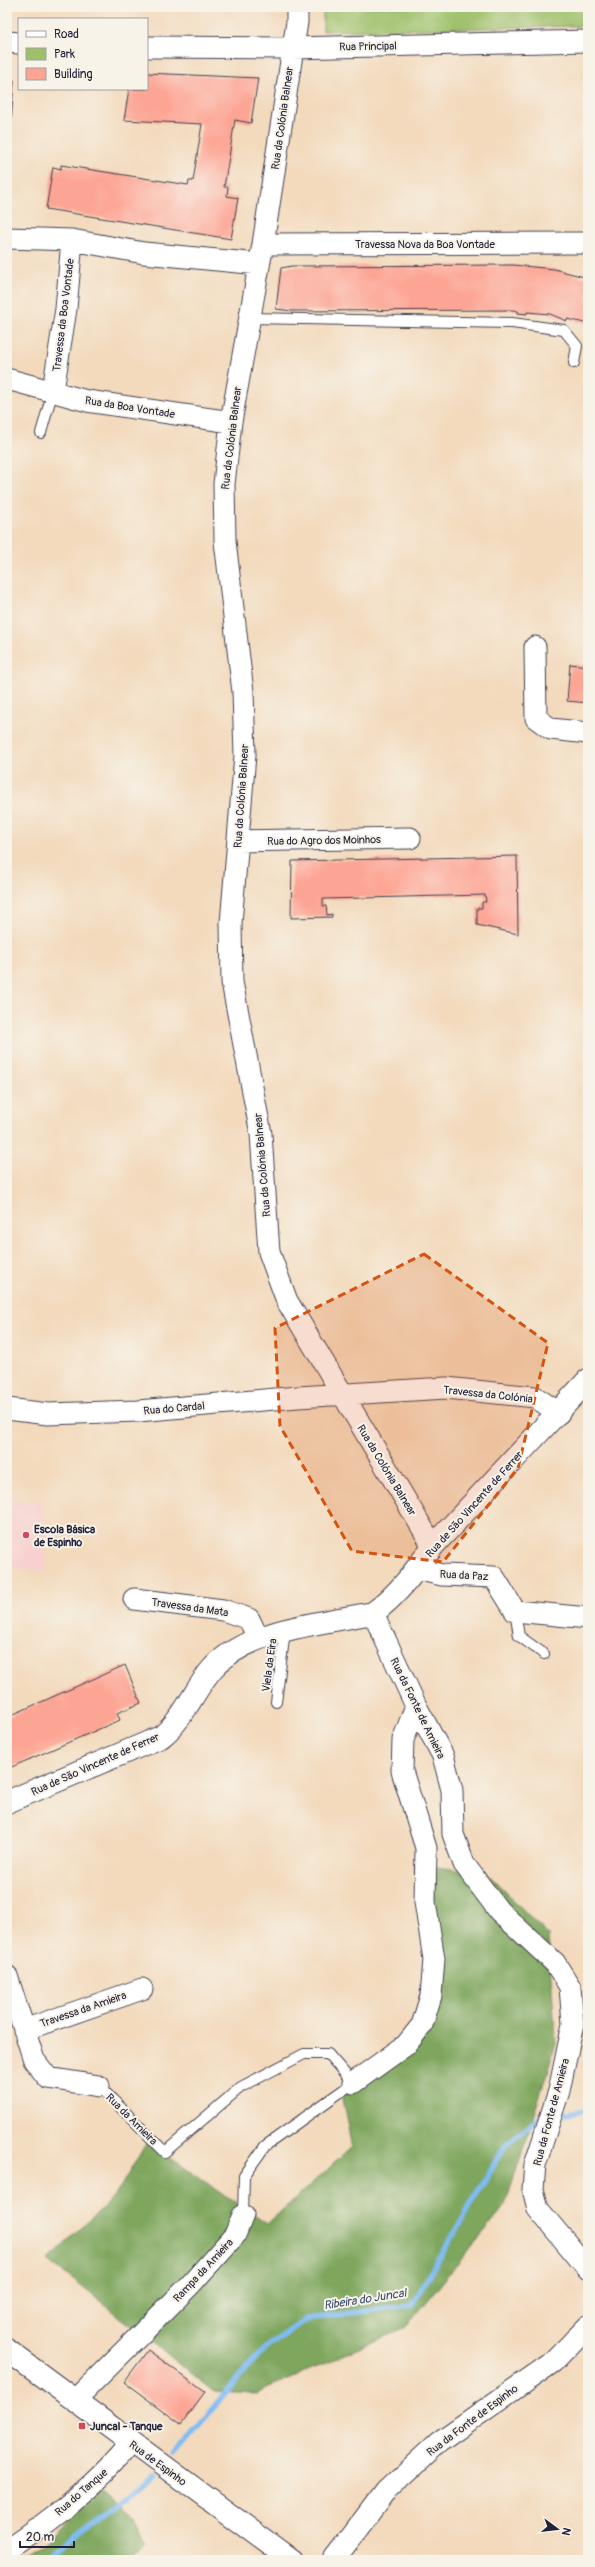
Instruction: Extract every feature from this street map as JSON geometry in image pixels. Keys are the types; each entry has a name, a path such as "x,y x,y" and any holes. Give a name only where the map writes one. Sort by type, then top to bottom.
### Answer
{"street":[{"name":"Rua da Colónia Balnear","path":"297,7 261,254 231,422 224,484 225,541 243,692 245,755 231,923 232,982 262,1134 269,1252 287,1301 433,1546"},
{"name":"Rua Principal","path":"148,47 292,48 588,41"},
{"path":"7,42 18,43"},
{"name":"Travessa Nova da Boa Vontade","path":"7,238 72,240 144,253 261,254 588,243"},
{"name":"Travessa da Boa Vontade","path":"53,390 66,309 72,240"},
{"name":"Rua da Boa Vontade","path":"7,379 53,390 87,401 231,422"},
{"path":"535,647 536,718 551,729 588,733"},
{"name":"Rua do Agro dos Moinhos","path":"238,841 410,838"},
{"name":"Travessa da Colónia","path":"342,1395 446,1388 535,1397 559,1413"},
{"name":"Rua de São Vincente de Ferrer","path":"7,1802 161,1737 173,1727 210,1671 224,1655 258,1638 373,1613 384,1605 417,1569 433,1546 584,1388"},
{"name":"Rua do Cardal","path":"7,1409 48,1414 78,1413 342,1395"},
{"name":"Rua da Paz","path":"417,1569 442,1575 494,1577 516,1611"},
{"name":"Travessa da Mata","path":"134,1599 223,1610 249,1619 258,1638"},
{"path":"516,1611 588,1618"},
{"name":"Rua da Fonte de Amieira","path":"373,1613 416,1706 443,1756 452,1790 453,1834 464,1864 499,1912 555,1963 570,1987 573,2024 559,2091 536,2165 533,2189 538,2209 588,2269"},
{"path":"353,2083 406,2045 422,2025 431,1996 434,1959 425,1902 426,1848 402,1770 403,1740 416,1706"},
{"name":"Rua da Amieira","path":"7,1976 34,2060 48,2078 99,2086"},
{"name":"Travessa da Amieira","path":"24,2030 142,1989"},
{"name":"Rampa da Amieira","path":"75,2400 192,2284 235,2235 244,2215"},
{"name":"Rua da Fonte de Espinho","path":"334,2560 386,2492 439,2442 553,2362 588,2326"},
{"name":"Rua de Espinho","path":"7,2350 290,2560"},
{"name":"Rua do Tanque","path":"7,2550 40,2527 113,2465 130,2442"}],"lane":[{"path":"249,318 512,323 564,330 577,346 574,363"},
{"path":"41,433 53,390"},
{"path":"516,1611 519,1636 544,1654"},
{"name":"Viela da Eira","path":"276,1702 286,1631"},
{"name":"Rua da Amieira","path":"99,2086 165,2152 241,2087 304,2054 328,2054 353,2083"},
{"name":"Rampa da Amieira","path":"244,2215 244,2176 265,2146 353,2083"}],"highlighted area":[{"path":"424,1254 548,1343 518,1468 443,1562 352,1551 280,1426 275,1328"}],"shaded area":[{"name":"Escola Básica de Espinho","path":"7,1499 43,1503 46,1571 7,1567"}],"green space":[{"path":"323,7 588,7 588,26 323,31"},
{"path":"414,1864 488,1874 548,1935 556,2044 505,2206 406,2327 256,2394 215,2392 48,2260 115,2196 147,2142 267,2224 352,2147 341,2094 427,2017 427,1944"},
{"path":"100,2488 134,2517 146,2547 134,2560 13,2560 47,2542"}],"building":[{"path":"7,66 11,66 10,80 14,80 8,167"},
{"path":"148,73 258,78 251,123 235,120 224,187 228,187 227,196 238,198 231,239 46,209 53,167 61,169 61,165 188,185 189,181 193,181 202,124 124,120 129,90 148,90"},
{"path":"513,265 554,269 588,278 588,317 585,323 567,319 567,321 550,314 527,312 527,314 518,313 518,311 513,310 292,311 276,309 281,268 292,266"},
{"path":"570,664 588,666 588,703 567,701"},
{"path":"517,856 518,934 477,925 477,908 482,908 482,902 486,902 485,895 323,899 323,906 326,906 327,915 332,914 332,917 291,918 292,861"},
{"path":"125,1665 141,1703 117,1713 120,1720 7,1769 7,1717"},
{"path":"148,2350 205,2392 181,2424 124,2382"}],"waterway":[{"name":"Ribeira do Juncal","path":"559,2114 588,2110"},
{"name":"Ribeira do Juncal","path":"174,2454 263,2350 306,2319 412,2305 505,2146 541,2116"},
{"name":"Ribeira do Juncal","path":"44,2560 154,2476"}],"place":[{"name":"Escola Básica de Espinho","path":"26,1535"},
{"name":"Juncal - Tanque","path":"82,2426"}]}
